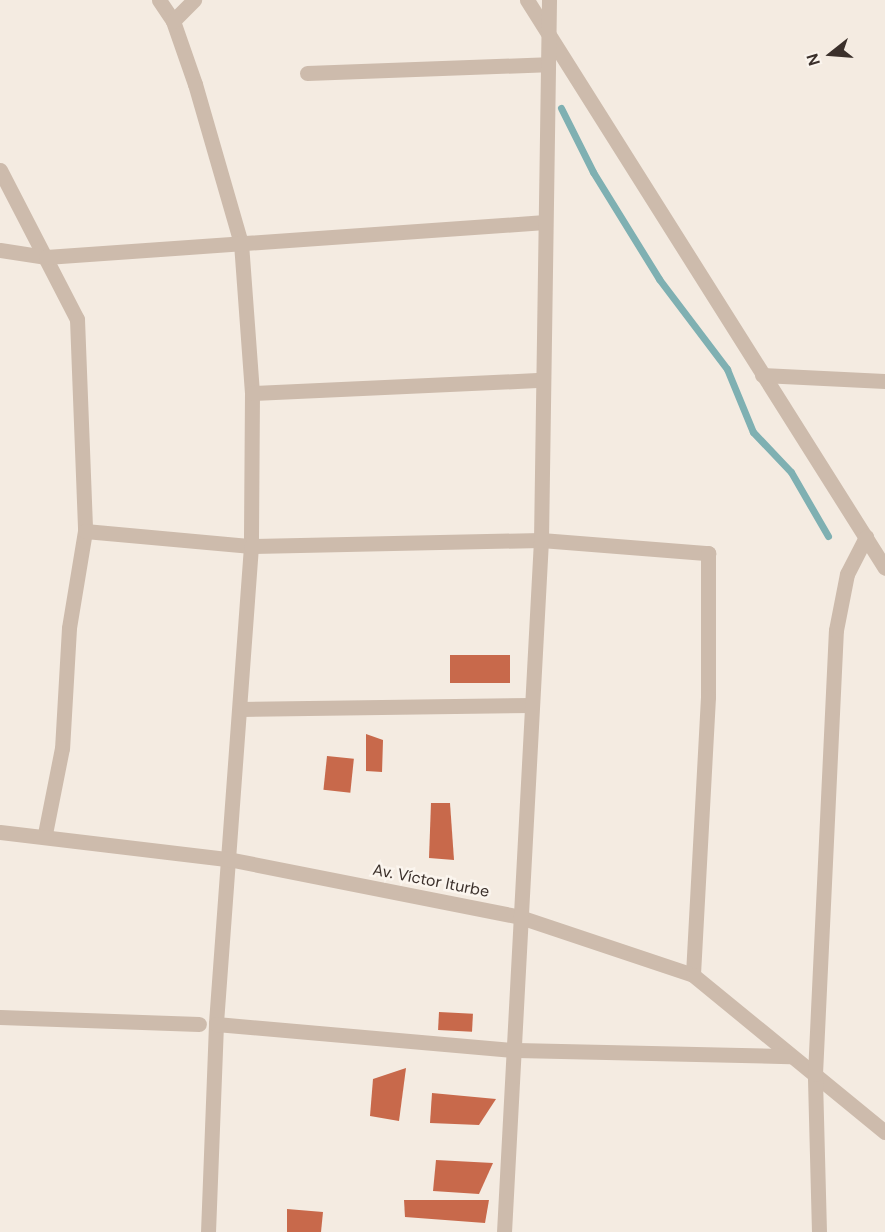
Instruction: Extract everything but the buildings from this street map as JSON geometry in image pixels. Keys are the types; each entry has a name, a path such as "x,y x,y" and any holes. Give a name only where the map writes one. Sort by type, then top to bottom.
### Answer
{"street":[{"path":"159,0 174,21 241,243 252,393 251,546 241,709 216,1024 208,1232"},
{"path":"174,21 194,0"},
{"path":"527,0 547,25 762,375 885,568"},
{"path":"504,1232 516,1050 520,917 541,540 549,0"},
{"path":"307,73 547,64"},
{"path":"0,170 77,319 85,531 69,628 62,748 45,834"},
{"path":"0,250 46,257 544,222"},
{"path":"762,375 885,381"},
{"path":"252,393 542,380"},
{"path":"85,531 251,546 541,540 708,553 708,698 693,975"},
{"path":"819,1232 815,1074 836,630 847,574 866,537"},
{"path":"241,709 531,705"},
{"name":"Av. Víctor Iturbe","path":"0,832 45,834 228,859 520,917 693,975 789,1056 815,1074 885,1132"},
{"path":"0,1017 199,1024"},
{"path":"216,1024 516,1050 789,1056"}],"waterway":[{"path":"561,108 593,172 659,279 727,369 753,432 791,472 828,536"}]}
